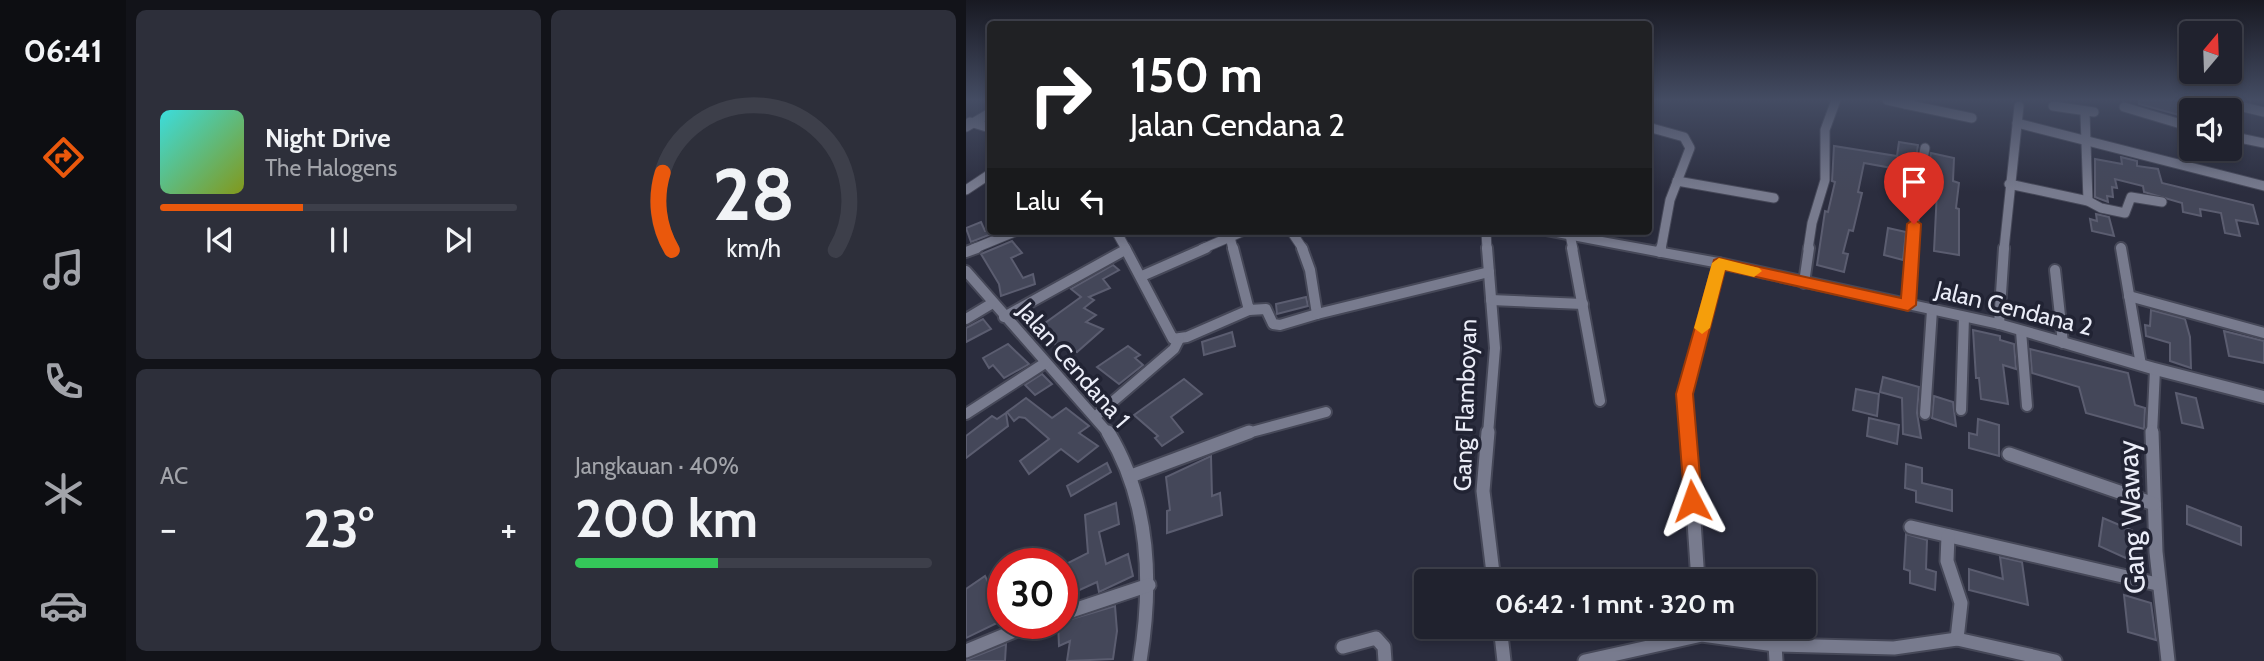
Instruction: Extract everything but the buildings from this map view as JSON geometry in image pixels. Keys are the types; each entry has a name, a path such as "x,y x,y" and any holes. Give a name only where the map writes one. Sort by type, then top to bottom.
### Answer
{"street":[{"path":"1660,252 1670,200 1689,148 1688,142 1665,131"},
{"path":"1804,283 1812,223 1825,180 1825,131"},
{"path":"1999,324 2008,184 2016,131"},
{"path":"2048,131 2264,186"},
{"path":"2087,131 2088,201"},
{"path":"2242,139 2264,144"},
{"path":"1908,305 1916,197 1925,148"},
{"path":"966,190 987,176"},
{"path":"966,177 977,182"},
{"path":"1677,181 1774,198"},
{"path":"2008,184 2088,201 2101,208 2125,213 2131,197 2162,202"},
{"path":"966,252 1007,235"},
{"path":"1118,235 1142,276 1166,331 1173,339 1179,339 1249,310 1266,309 1273,324 1280,325 1489,272"},
{"path":"1142,276 1235,235"},
{"path":"1294,235 1304,247 1312,267 1317,314"},
{"name":"Gang Flamboyan","path":"1486,235 1495,348 1483,491 1493,569"},
{"path":"1570,235 1600,401"},
{"name":"Jalan Cendana 2","path":"1570,235 1719,263 1999,324 2264,397"},
{"path":"1230,237 1249,310"},
{"name":"Gang Waway","path":"2121,247 2129,296 2148,367 2157,584 2168,661"},
{"path":"1004,317 1125,250"},
{"path":"1697,569 1685,394 1719,263"},
{"path":"2054,270 2063,343"},
{"name":"Jalan Cendana 1","path":"966,271 991,304 1096,416 1121,452 1131,476 1149,585 1140,661"},
{"path":"2129,296 2264,333"},
{"path":"1491,300 1583,304"},
{"path":"966,319 991,304"},
{"path":"1925,414 1932,310"},
{"path":"1961,410 1964,317"},
{"path":"2021,331 2027,406"},
{"path":"1096,416 1174,349 1179,339"},
{"path":"966,414 1045,363"},
{"path":"1131,476 1248,432 1326,412"},
{"path":"2009,454 2154,504"},
{"path":"1912,527 2157,584"},
{"path":"1948,536 1947,561 1961,603 1956,639"},
{"path":"1078,609 1149,585"},
{"path":"1343,647 1376,638 1384,646 1385,661"},
{"path":"966,651 995,639"},
{"path":"1501,639 1504,661"},
{"path":"1585,661 1671,639"},
{"path":"1744,639 1775,645 1894,648 1956,639 2055,661"},
{"path":"1775,645 1776,661"}],"slow traffic":[{"path":"1702,328 1719,263 1754,271"}],"route":[{"path":"1692,501 1685,394 1719,263 1908,305 1914,224"}]}
